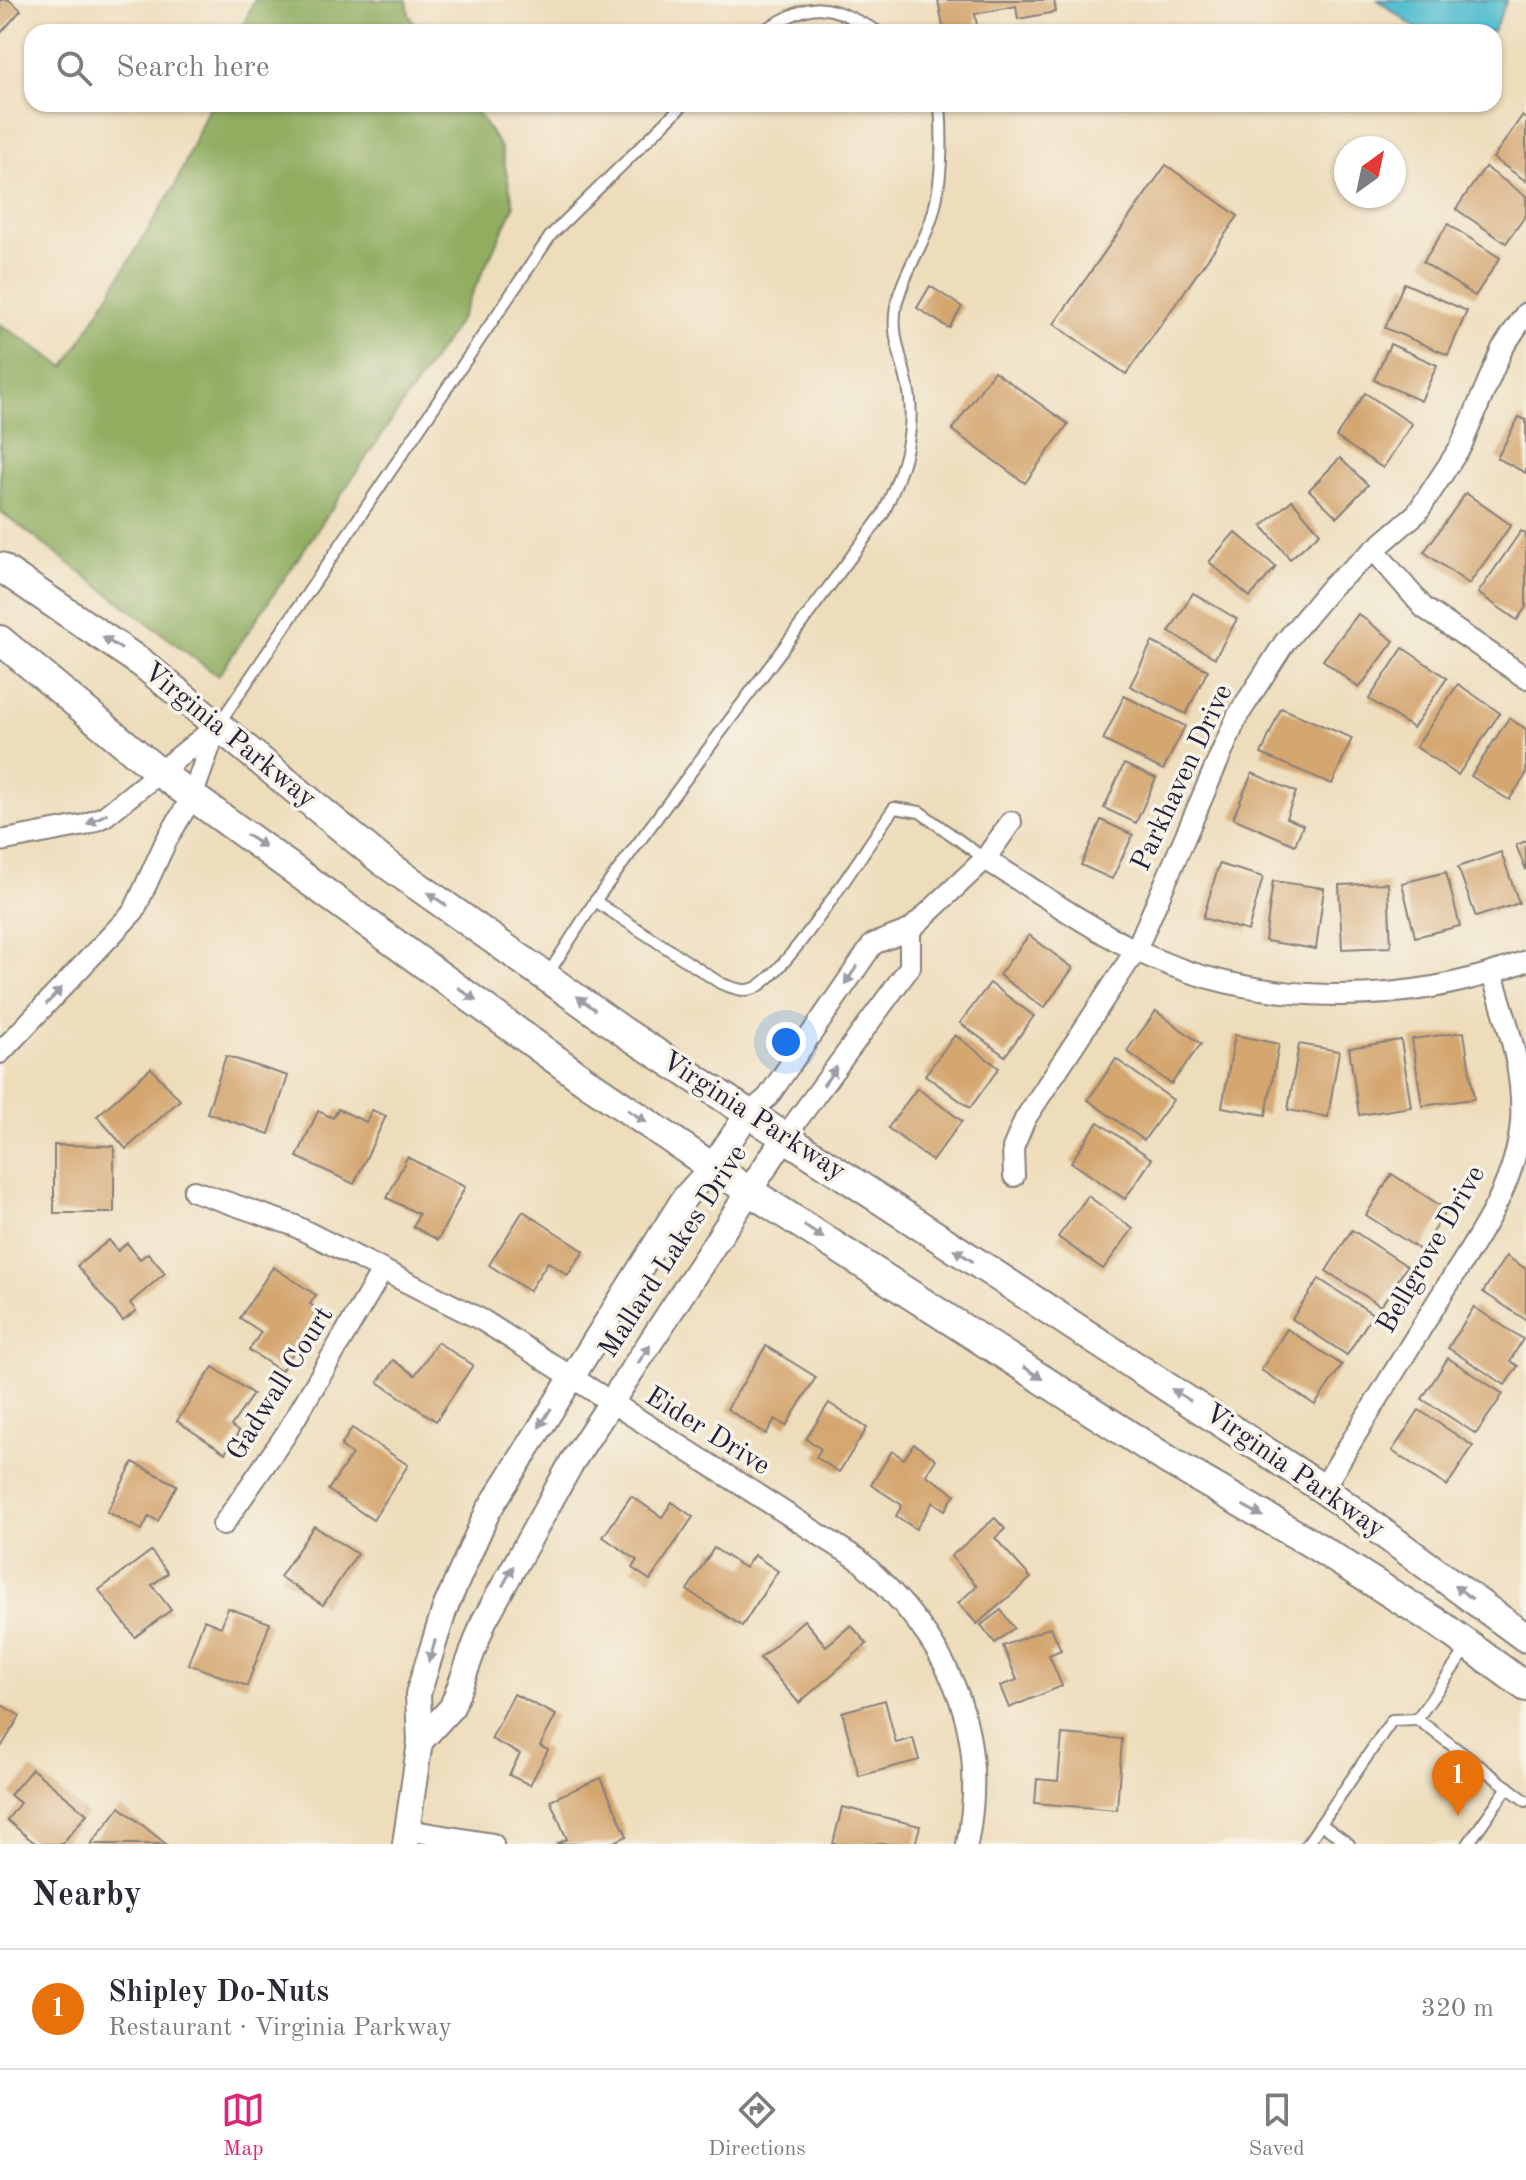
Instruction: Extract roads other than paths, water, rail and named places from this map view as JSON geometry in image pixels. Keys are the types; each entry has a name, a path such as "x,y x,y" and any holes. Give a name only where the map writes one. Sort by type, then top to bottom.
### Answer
{"main road":[{"name":"Virginia Parkway","path":"0,567 143,664 381,860 548,974 624,1032 1323,1489 1526,1638"},
{"name":"Virginia Parkway","path":"0,640 160,773 288,862 584,1080 712,1167 1171,1462 1314,1545 1469,1645 1526,1687"}],"street":[{"name":"Parkhaven Drive","path":"1014,1176 1013,1148 1025,1119 1136,950 1237,717 1285,642 1332,586 1417,513 1461,446 1502,349 1526,313"},
{"path":"1374,550 1424,608 1526,678"},
{"path":"0,841 85,825 105,816 217,726"},
{"path":"0,1053 134,911 166,841 192,797 217,726"},
{"path":"747,1115 768,1097 873,944 910,930 985,859 1011,822"},
{"path":"985,859 1136,950 1248,986 1317,994 1403,992 1492,974 1526,961"},
{"name":"Mallard Lakes Drive","path":"420,1742 452,1707 484,1621 572,1462 784,1138 910,967 910,930"},
{"name":"Bellgrove Drive","path":"1323,1489 1481,1230 1513,1163 1521,1121 1519,1077 1511,1035 1492,974"},
{"name":"Mallard Lakes Drive","path":"406,1837 420,1742 418,1694 445,1608 488,1511 685,1197 712,1167 747,1115"},
{"name":"Eider Drive","path":"194,1191 293,1225 482,1320 611,1405 858,1559 912,1611 931,1636 961,1702 973,1789 967,1844"},
{"name":"Gadwall Court","path":"223,1525 286,1434 382,1271"},
{"path":"406,1837 493,1844"}],"lane":[{"path":"771,24 792,9 823,3 864,24"},
{"path":"217,726 551,235 676,112"},
{"path":"548,974 595,901 883,514 903,471 911,430 907,381 895,345 896,306 930,224 937,195 941,112"},
{"path":"595,901 720,983 737,989 754,989 773,974 798,944 894,808 920,812 985,859"},
{"path":"1417,1719 1469,1645"},
{"path":"1307,1844 1392,1720 1417,1719 1526,1801"},
{"path":"1468,1844 1508,1787"},
{"path":"1321,1824 1349,1844"}],"water":[{"path":"1378,0 1507,0 1496,24 1410,24"}],"place":[{"name":"Shipley Do-Nuts","path":"1458,1816"}]}
